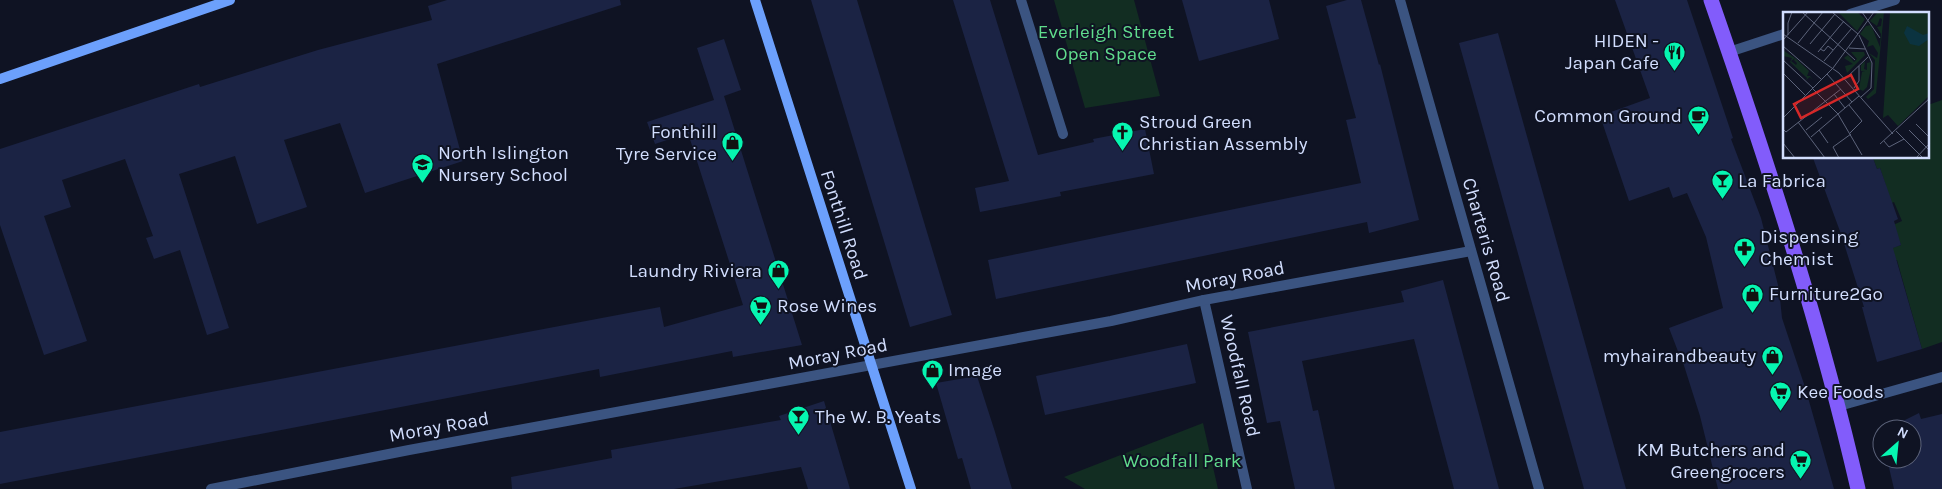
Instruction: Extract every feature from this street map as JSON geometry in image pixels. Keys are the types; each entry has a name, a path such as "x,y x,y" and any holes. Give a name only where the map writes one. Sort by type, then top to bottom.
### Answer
{"main road":[{"path":"1711,0 1786,229 1839,406 1858,489"}],"street":[{"path":"0,79 230,0"},
{"name":"Fonthill Road","path":"755,0 911,489"},
{"path":"1021,0 1063,134"},
{"name":"Charteris Road","path":"1400,0 1539,489"},
{"path":"1856,12 1895,0"},
{"path":"1729,52 1783,34"},
{"name":"Moray Road","path":"211,489 409,450 1111,321 1204,300 1471,251"},
{"name":"Woodfall Road","path":"1204,300 1247,489"},
{"path":"1839,406 1942,378"}],"green space":[{"name":"Everleigh Street Open Space","path":"1054,0 1134,0 1160,96 1085,108"},
{"path":"1942,100 1942,342 1922,349 1897,260 1892,261 1889,249 1901,245 1893,225 1902,221 1894,202 1879,208 1872,191 1886,186 1880,168 1877,169 1873,159 1930,159 1930,104"},
{"name":"Woodfall Park","path":"1203,423 1218,489 1085,489 1064,477"}],"building":[{"path":"447,0 620,0 621,5 437,64 463,161 365,193 340,123 284,140 307,207 257,224 235,156 179,174 229,328 207,335 180,250 154,259 146,238 153,236 125,159 62,180 71,207 44,216 87,341 44,355 0,225 0,149 199,84 200,87 318,50 432,20 428,6"},
{"path":"811,0 857,0 952,315 910,327"},
{"path":"953,0 990,0 1038,155 1094,142 1093,139 1145,129 1154,174 1060,192 1061,196 980,212 975,188 1009,181"},
{"path":"1182,0 1269,0 1279,39 1199,61"},
{"path":"1347,0 1361,0 1380,64 1419,220 1369,233 1367,222 996,299 988,260 1361,183 1346,120 1356,118 1326,6"},
{"path":"1615,0 1687,0 1733,138 1731,139 1761,218 1779,289 1782,318 1805,387 1834,489 1718,489 1700,416 1680,353 1669,328 1723,308 1706,237 1687,193 1673,198 1669,187 1629,201 1600,116 1650,98"},
{"path":"1498,33 1626,489 1584,489 1459,43"},
{"path":"724,39 741,90 724,96 802,345 733,357 732,351 600,377 599,369 0,484 0,432 660,307 664,327 743,305 688,133 655,144 647,122 714,100 697,48"},
{"path":"1813,159 1873,159 1877,169 1880,168 1898,219 1894,221 1901,245 1893,248 1922,349 1877,362 1862,307 1864,307 1841,234"},
{"path":"1443,280 1499,489 1454,489 1414,339 1302,361 1313,411 1318,410 1335,489 1295,489 1280,421 1267,423 1248,332 1404,302 1401,291"},
{"path":"1187,344 1196,383 1045,415 1036,376"},
{"path":"977,376 1012,489 971,489 962,458 958,459 936,383"},
{"path":"824,401 850,489 808,489 801,467 674,489 512,489 511,477 612,458 611,450 781,420 779,416"},
{"path":"1919,413 1921,419 1907,419"},
{"path":"1942,414 1942,489 1894,489 1889,469 1922,469 1921,419"}],"place":[{"name":"HIDEN - Japan Cafe","path":"1675,71"},
{"name":"Common Ground","path":"1698,135"},
{"name":"Stroud Green Christian Assembly","path":"1123,152"},
{"name":"Fonthill Tyre Service","path":"733,162"},
{"name":"North Islington Nursery School","path":"422,183"},
{"name":"La Fabrica","path":"1722,200"},
{"name":"Dispensing Chemist","path":"1744,267"},
{"name":"Laundry Riviera","path":"778,290"},
{"name":"Furniture2Go","path":"1753,313"},
{"name":"Rose Wines","path":"761,325"},
{"name":"myhairandbeauty","path":"1772,375"},
{"name":"Image","path":"932,389"},
{"name":"Kee Foods","path":"1781,411"},
{"name":"The W. B. Yeats","path":"799,436"},
{"name":"KM Butchers and Greengrocers","path":"1801,480"}]}
